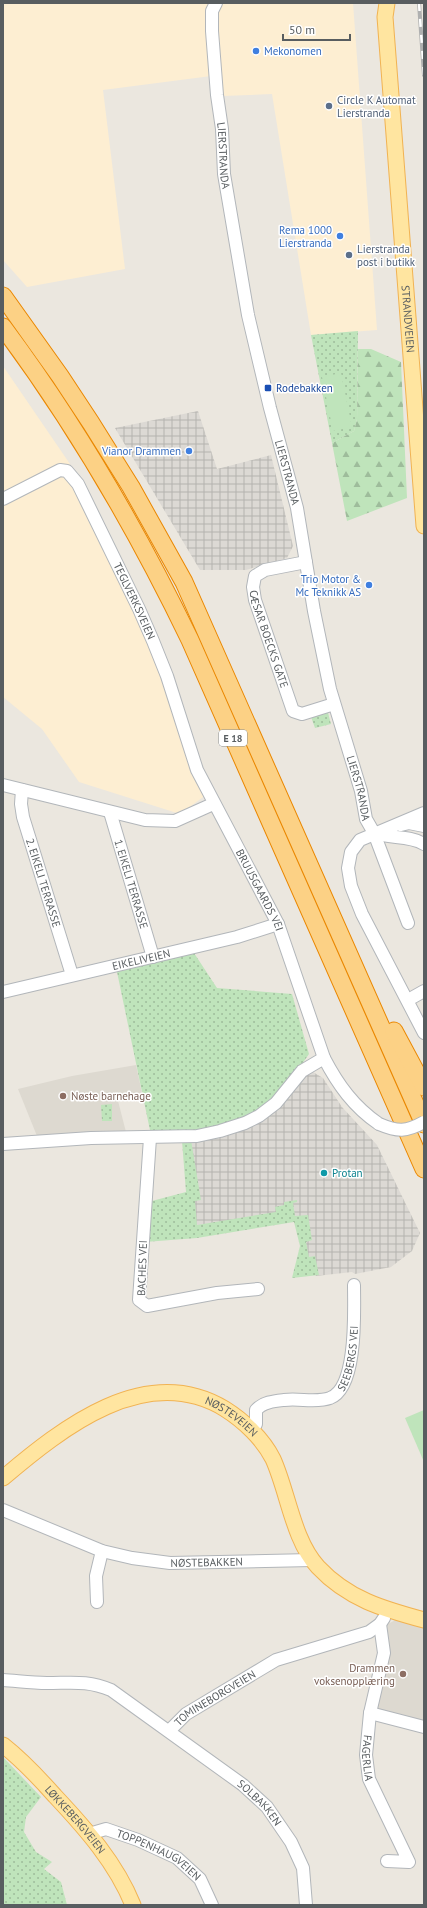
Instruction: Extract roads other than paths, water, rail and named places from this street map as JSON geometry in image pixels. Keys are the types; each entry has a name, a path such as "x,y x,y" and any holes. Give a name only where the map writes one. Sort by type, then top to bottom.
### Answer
{"highway":[{"name":"E 18","path":"3,296 92,423 131,487 177,568 223,667 424,1123"},
{"name":"E 18","path":"3,327 49,391 98,467 139,537 165,588 196,654 424,1169"},
{"name":"E 18","path":"327,904 424,1087"}],"main road":[{"name":"STRANDVEIEN","path":"384,8 424,526"},
{"name":"NØSTEVEIEN","path":"3,1478 42,1445 74,1424 116,1403 148,1394 175,1392 203,1398 232,1413 252,1431 265,1446 273,1459 301,1538 312,1560 328,1576 352,1594 387,1610"},
{"path":"387,1610 424,1620"},
{"name":"LØKKEBERGVEIEN","path":"3,1745 27,1766 89,1834 111,1864 127,1890 133,1905"}],"street":[{"name":"LIERSTRANDA","path":"211,6 216,89 223,133 223,164 233,232 252,335 297,508 321,648 334,704 362,795 366,819 374,833 408,923"},
{"name":"TEGLVERKSVEIEN","path":"3,499 60,470 67,471 78,484 153,641 167,676 195,765 213,804"},
{"name":"CÆSAR BOECKS GATE","path":"306,562 265,570 255,576 253,587 255,600 293,711 302,714 334,704"},
{"path":"3,785 145,820 167,822 175,821 213,804"},
{"name":"2. EIKELI TERRASSE","path":"22,790 21,804 23,817 72,975"},
{"name":"BRUUSGAARDS VEI","path":"213,804 249,867 278,924 324,1058 332,1074 348,1097 367,1116 379,1124 399,1131 412,1129 424,1123"},
{"name":"1. EIKELI TERRASSE","path":"110,812 153,957"},
{"path":"424,813 360,840 354,847 349,859 349,876 351,886 362,914 424,1033"},
{"path":"392,826 409,823 424,826"},
{"path":"374,833 415,840 424,844"},
{"name":"EIKELIVEIEN","path":"3,992 237,937 278,924"},
{"path":"408,1000 424,991"},
{"path":"3,1144 91,1138 197,1136 245,1123 259,1116 276,1102 302,1071 324,1058"},
{"name":"BACHES VEI","path":"150,1138 139,1300 147,1306 217,1293 258,1289"},
{"name":"SEEBERGS VEI","path":"252,1431 256,1424 256,1410 262,1405 293,1399 324,1400 333,1397 340,1390 353,1348 354,1285"},
{"name":"NØSTEBAKKEN","path":"3,1510 102,1551 132,1558 170,1563 312,1560"},
{"path":"97,1602 96,1576 102,1551"},
{"path":"380,1624 387,1610"},
{"name":"FAGERLIA","path":"380,1624 384,1653 370,1713 366,1755 369,1779 409,1862 387,1861"},
{"name":"TOMINEBORGVEIEN","path":"3,1680 95,1684 111,1690 169,1731 186,1714 276,1660 369,1632 380,1624"},
{"path":"370,1713 424,1727"},
{"name":"SOLBAKKEN","path":"169,1731 243,1785 267,1807 291,1842 303,1868 306,1905"},
{"name":"TOPPENHAUGVEIEN","path":"89,1834 106,1829 138,1840 177,1858 200,1879 212,1905"}],"railway":[{"path":"419,3 424,75"}],"place":[{"name":"Mekonomen","path":"256,51"},
{"name":"Circle K Automat Lierstranda","path":"329,106"},
{"name":"Rema 1000 Lierstranda","path":"340,236"},
{"name":"Lierstranda post i butikk","path":"349,255"},
{"name":"Rodebakken","path":"268,388"},
{"name":"Vianor Drammen","path":"189,451"},
{"name":"Trio Motor & Mc Teknikk AS","path":"369,585"},
{"name":"Nøste barnehage","path":"63,1096"},
{"name":"Protan","path":"324,1173"},
{"name":"Drammen voksenopplæring","path":"403,1674"}]}
